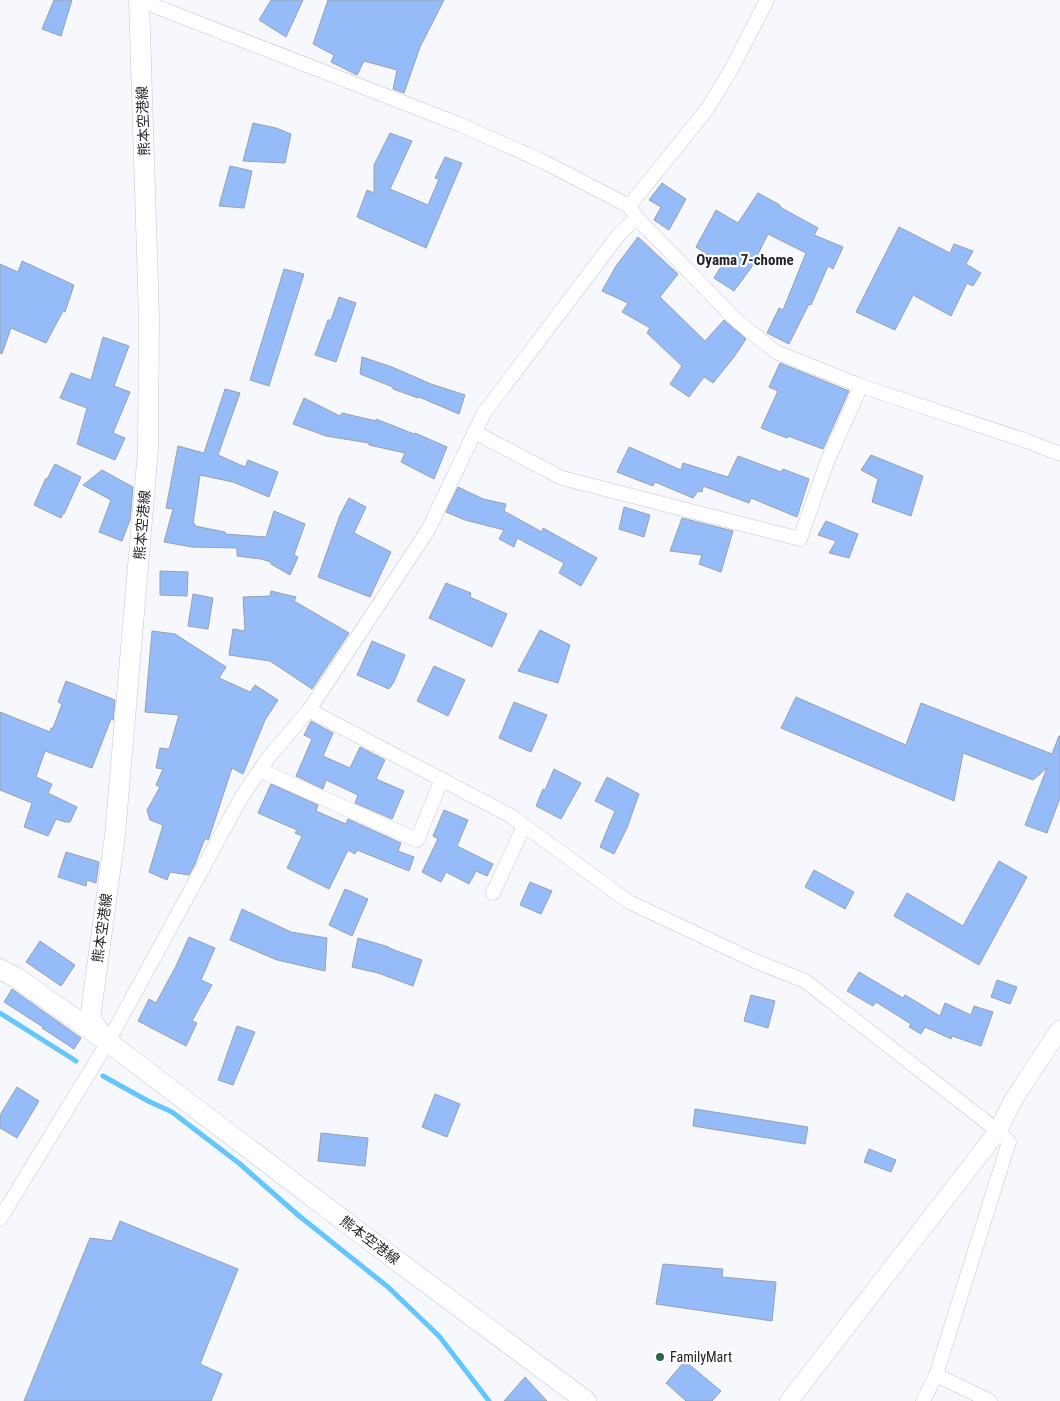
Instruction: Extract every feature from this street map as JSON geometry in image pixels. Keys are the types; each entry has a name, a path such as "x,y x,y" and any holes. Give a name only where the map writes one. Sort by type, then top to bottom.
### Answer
{"main road":[{"name":"熊本空港線","path":"108,1042 90,1019 115,835 148,450 149,318 139,0"},
{"name":"熊本空港線","path":"0,969 16,978 108,1042 586,1401"}],"street":[{"path":"139,0 461,125 544,162 633,212 737,320 776,352 861,386 1027,441 1060,454"},
{"path":"0,1219 108,1042 241,798 268,758 309,710 428,530 484,413 620,233 708,108 733,66 767,0"},
{"path":"474,432 562,478 800,538 827,462 861,386"},
{"path":"309,710 511,816 629,902 755,961 804,981 998,1131 1009,1142 936,1374 923,1401"},
{"path":"260,770 417,840 442,779"},
{"path":"493,893 524,826"},
{"path":"788,1401 998,1131 1012,1102 1060,1029"},
{"path":"936,1374 990,1401"}],"building":[{"path":"54,0 72,0 61,36 42,29"},
{"path":"271,0 303,0 286,37 259,20"},
{"path":"328,0 444,0 420,47 404,93 393,89 397,70 364,61 357,75 331,62 334,55 313,44"},
{"path":"253,123 276,128 291,134 285,163 243,161"},
{"path":"390,133 412,141 390,189 428,205 439,179 435,178 445,157 462,163 426,248 357,217 367,190 374,193 374,165"},
{"path":"230,166 252,171 244,208 219,206"},
{"path":"662,183 686,199 669,230 654,220 661,207 649,200"},
{"path":"758,193 818,228 814,235 843,247 833,269 828,266 811,305 809,304 789,344 767,333 779,308 783,310 806,253 768,234 751,268 734,291 714,278 722,265 696,247 716,210 738,223"},
{"path":"899,227 950,253 954,244 973,251 966,264 981,273 973,286 967,283 951,316 913,295 895,330 856,312"},
{"path":"638,237 678,274 660,297 705,341 724,320 746,339 713,383 704,377 689,397 670,384 682,366 647,333 650,328 622,312 628,303 602,291 616,266"},
{"path":"22,261 74,285 65,312 63,311 46,343 11,328 2,354 0,353 0,264 18,272"},
{"path":"284,269 304,274 269,386 250,380"},
{"path":"339,297 356,303 336,362 315,355"},
{"path":"103,337 129,346 114,386 130,392 113,433 125,438 115,460 77,444 87,408 60,398 71,373 91,380"},
{"path":"362,357 465,395 459,414 419,397 393,389 393,387 360,374"},
{"path":"780,363 849,391 823,449 761,428 778,391 769,387"},
{"path":"225,389 240,393 218,455 245,467 248,460 278,472 269,497 233,482 200,475 193,524 225,532 225,534 266,537 274,511 305,524 294,555 298,557 290,575 271,564 271,562 237,556 237,548 192,547 164,542 173,509 166,508 178,446 204,453"},
{"path":"304,398 340,416 342,413 376,421 376,419 447,447 434,479 401,462 405,453 369,445 369,443 326,436 293,424"},
{"path":"629,447 681,470 683,463 728,477 738,456 781,472 783,469 809,479 797,517 751,498 749,503 703,486 702,492 698,491 693,498 655,482 653,486 617,472"},
{"path":"871,455 923,476 911,516 872,502 878,479 861,470"},
{"path":"55,464 81,477 61,518 34,505 46,478"},
{"path":"102,470 133,487 130,520 122,541 99,532 111,500 83,485"},
{"path":"458,487 483,499 506,504 504,511 542,532 543,528 597,558 581,586 559,573 564,563 517,538 514,547 499,539 504,530 465,520 446,512"},
{"path":"349,498 366,507 354,533 391,552 370,597 318,577 340,515"},
{"path":"624,507 650,515 644,537 619,529"},
{"path":"682,518 733,531 721,572 699,564 702,555 670,551"},
{"path":"826,521 858,534 849,558 829,553 836,541 818,535"},
{"path":"160,571 188,572 187,596 160,595"},
{"path":"446,583 471,593 470,597 507,614 492,647 429,618"},
{"path":"271,591 296,597 294,601 349,633 312,689 270,661 229,655 233,629 245,631 243,597 270,596"},
{"path":"193,594 213,598 208,629 188,626"},
{"path":"540,630 570,645 558,683 518,671"},
{"path":"152,631 175,634 226,667 219,678 250,692 255,685 278,700 265,720 243,774 232,768 209,838 208,840 205,838 189,875 170,872 167,880 149,872 163,825 150,820 147,810 160,787 156,785 163,769 156,768 160,748 169,749 179,715 145,712"},
{"path":"372,641 405,655 394,682 389,689 357,675"},
{"path":"434,666 465,680 448,716 417,701"},
{"path":"66,681 115,700 113,720 111,719 92,768 45,751 36,777 52,784 48,793 77,807 70,822 56,819 48,836 24,827 32,803 0,790 0,712 50,732 62,704 58,702"},
{"path":"796,697 906,745 921,703 1052,754 1060,736 1060,798 1047,833 1025,825 1047,768 1033,780 963,753 954,801 781,728"},
{"path":"514,702 547,715 531,752 499,738"},
{"path":"311,721 333,733 323,756 350,768 360,747 385,760 376,779 404,791 392,819 355,803 358,795 326,780 323,789 296,776 312,739 304,735"},
{"path":"554,769 581,783 561,819 536,806"},
{"path":"607,777 639,794 627,828 614,854 600,847 615,811 595,801"},
{"path":"271,784 318,805 316,811 346,824 348,819 401,843 398,851 414,857 409,871 357,850 355,854 348,850 329,889 287,868 302,836 295,833 297,830 258,813"},
{"path":"444,810 468,820 457,846 493,864 487,876 476,871 469,884 446,872 441,882 422,872 438,839 433,836"},
{"path":"66,852 99,862 96,883 87,880 86,886 58,877"},
{"path":"999,861 1027,877 979,965 894,916 907,893 963,926"},
{"path":"814,870 854,892 845,909 805,887"},
{"path":"530,882 552,891 541,914 520,905"},
{"path":"345,889 368,899 352,936 329,925"},
{"path":"242,909 291,932 327,938 325,971 277,960 230,940"},
{"path":"189,937 215,948 201,980 212,985 192,1021 197,1023 186,1046 138,1021 149,999 156,1003"},
{"path":"358,938 389,947 422,960 413,986 378,973 352,967"},
{"path":"40,941 75,965 61,986 26,962"},
{"path":"859,972 903,998 905,995 940,1016 945,1003 971,1015 974,1006 993,1012 981,1046 952,1036 951,1039 925,1027 921,1034 909,1027 911,1024 876,1002 873,1006 847,991"},
{"path":"997,980 1017,987 1010,1004 991,997"},
{"path":"12,989 81,1038 74,1049 4,1002"},
{"path":"751,995 775,1001 768,1028 744,1021"},
{"path":"237,1026 255,1032 233,1085 218,1080"},
{"path":"17,1087 39,1101 17,1138 0,1128 0,1115"},
{"path":"435,1094 460,1104 447,1137 422,1127"},
{"path":"695,1109 808,1127 805,1144 693,1126"},
{"path":"321,1133 368,1138 365,1166 318,1161"},
{"path":"869,1149 896,1160 891,1172 864,1162"},
{"path":"120,1221 238,1269 200,1364 222,1374 211,1401 24,1401 90,1238 112,1241"},
{"path":"663,1264 723,1269 722,1277 776,1282 772,1321 656,1304"},
{"path":"685,1361 721,1391 712,1401 686,1401 666,1383"},
{"path":"525,1377 547,1401 504,1401"}],"waterway":[{"path":"0,1013 76,1061"},
{"path":"103,1076 172,1112 240,1164 298,1215 388,1287 439,1336 489,1401"}],"place":[{"name":"FamilyMart","path":"660,1357"}],"district":[{"name":"Oyama 7-chome","path":"745,260"}]}
